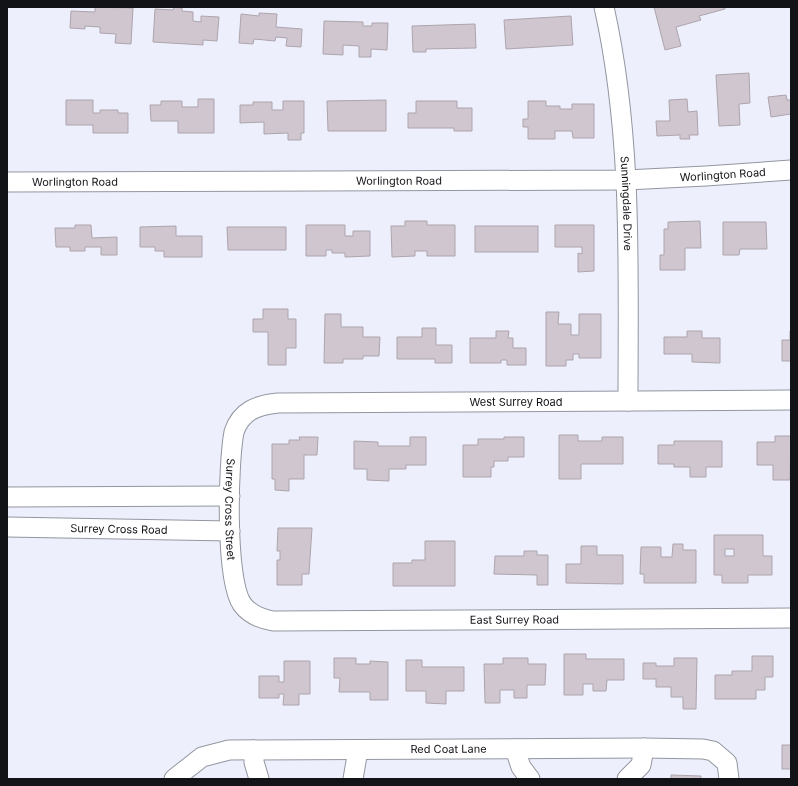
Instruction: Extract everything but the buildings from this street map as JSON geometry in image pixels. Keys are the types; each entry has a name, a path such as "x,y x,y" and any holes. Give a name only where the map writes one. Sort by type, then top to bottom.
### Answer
{"street":[{"name":"Sunningdale Drive","path":"604,7 619,88 625,145 628,401"},
{"name":"Worlington Road","path":"7,182 626,180 791,170"},
{"name":"West Surrey Road","path":"244,416 252,409 260,405 278,403 791,400"},
{"name":"Surrey Cross Street","path":"242,605 236,593 233,576 230,531 230,496 234,432 237,424 244,416"},
{"path":"7,497 230,496"},
{"name":"Surrey Cross Road","path":"7,527 230,531"},
{"name":"East Surrey Road","path":"242,605 252,614 261,619 273,621 791,618"},
{"path":"627,779 641,765 644,748"},
{"name":"Red Coat Lane","path":"174,779 202,757 229,750 703,748 713,751 728,771"},
{"path":"515,749 517,759 530,779"},
{"path":"254,750 254,762 259,779"},
{"path":"353,779 358,750"}]}
